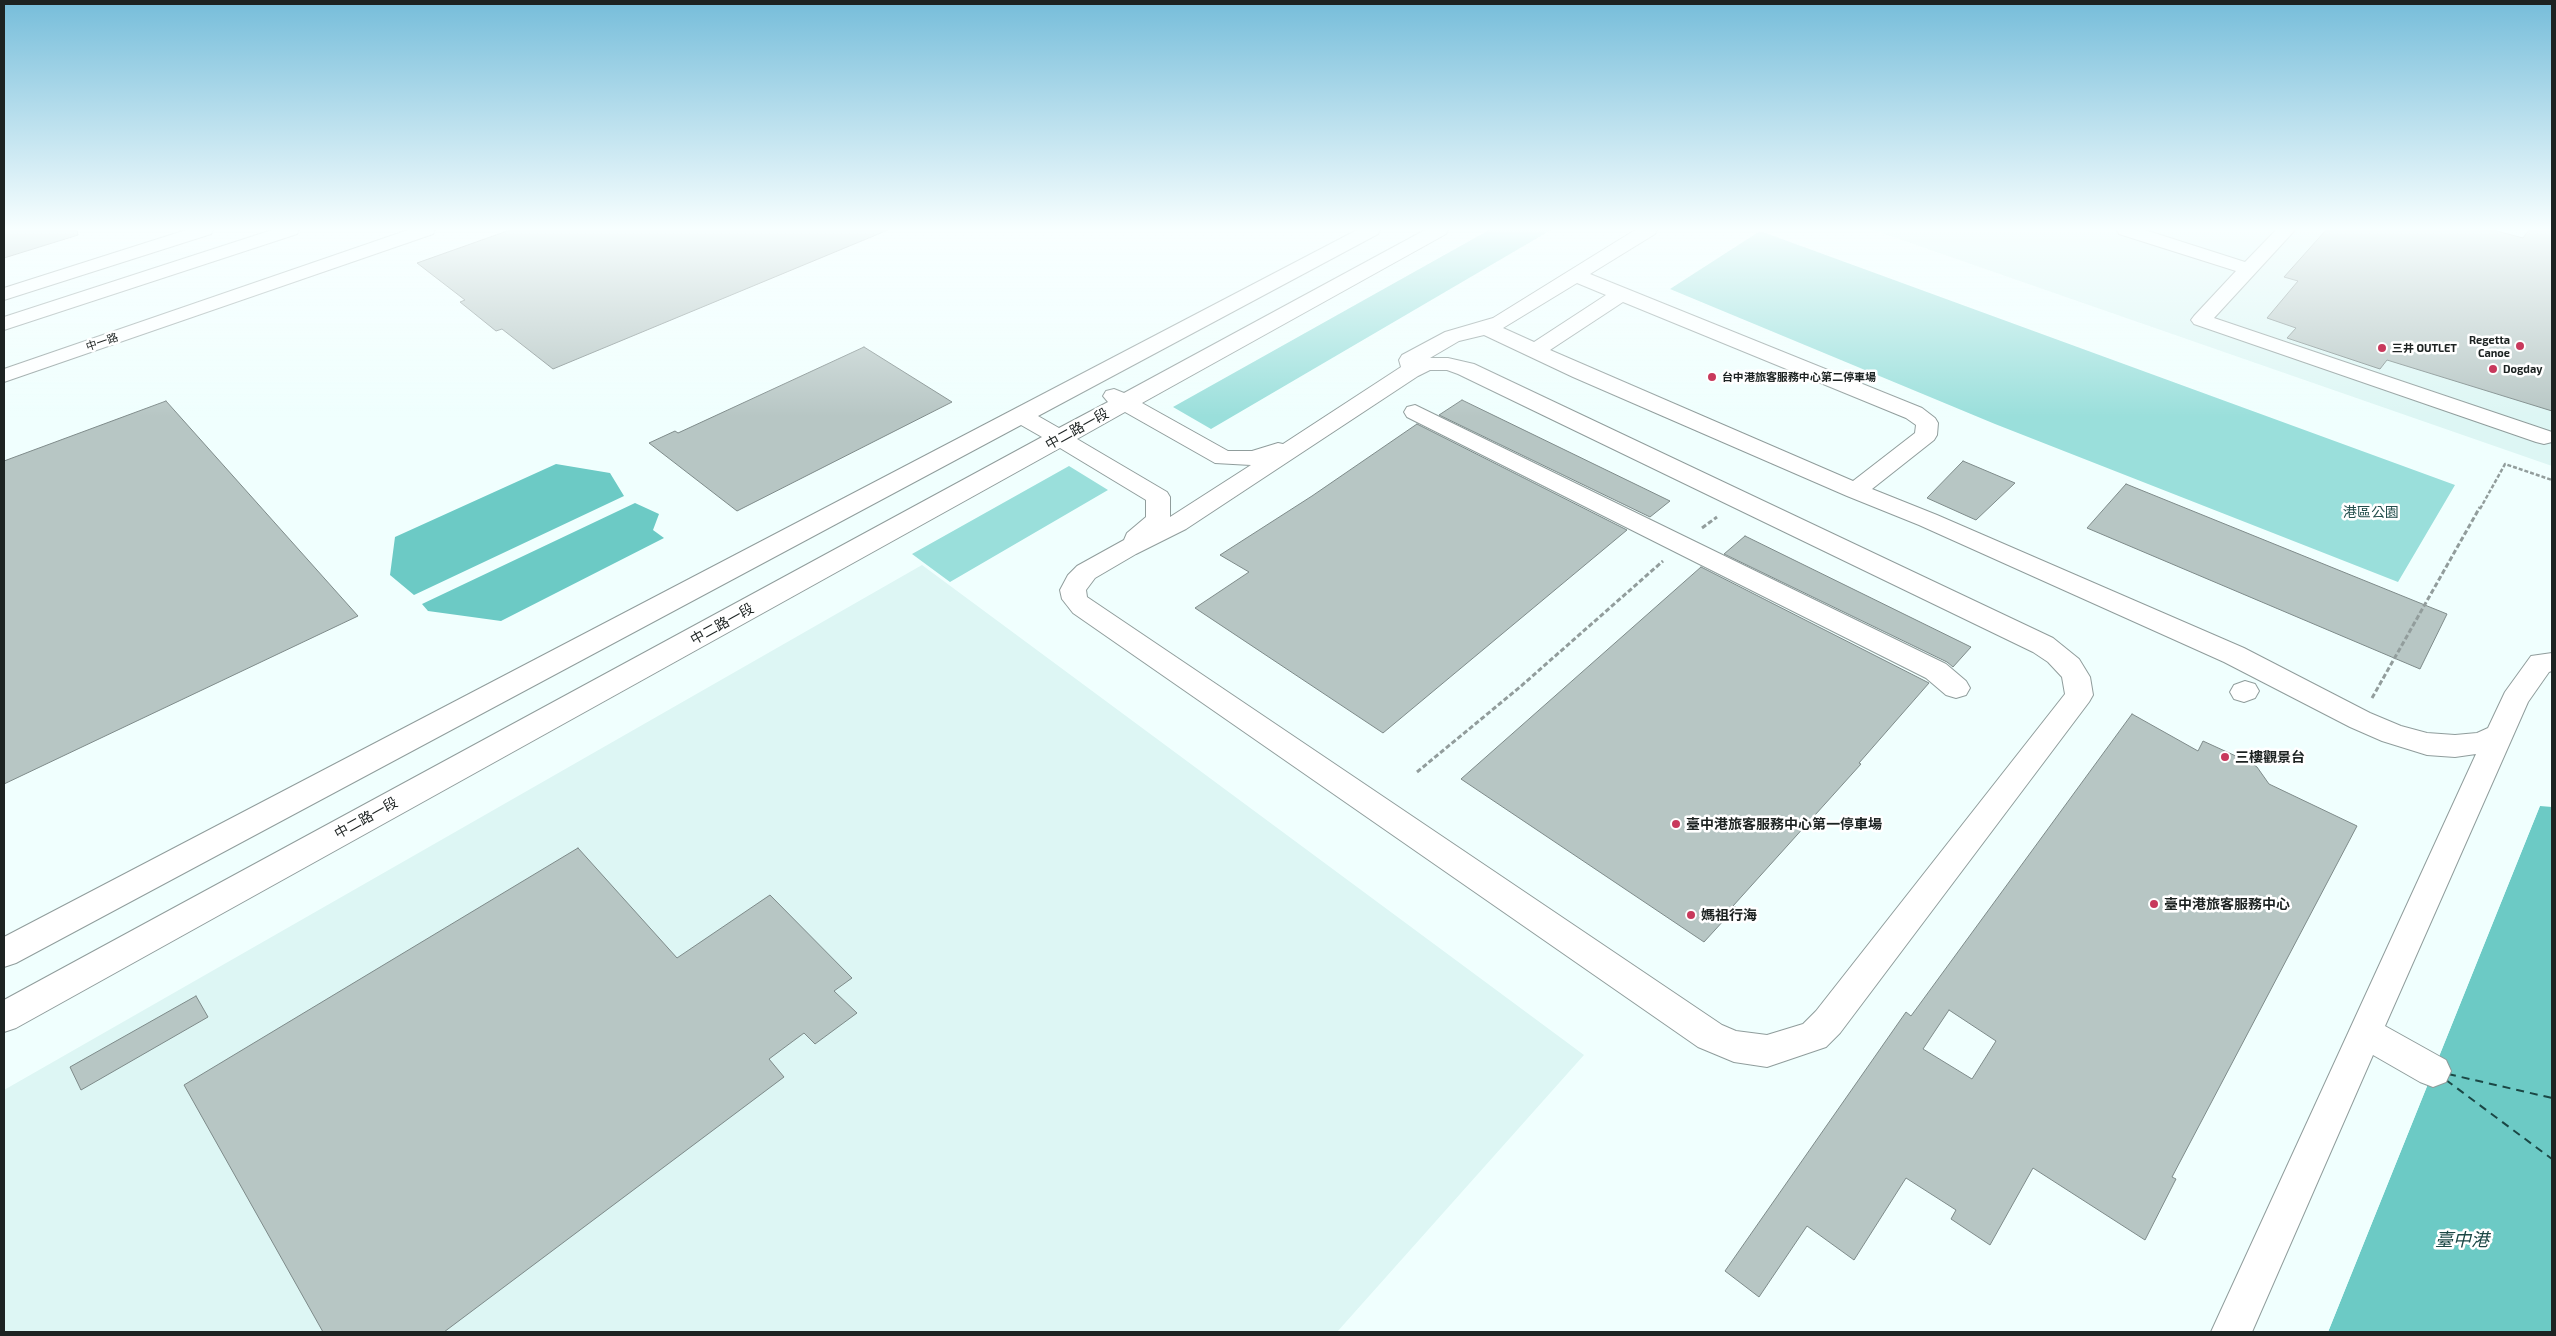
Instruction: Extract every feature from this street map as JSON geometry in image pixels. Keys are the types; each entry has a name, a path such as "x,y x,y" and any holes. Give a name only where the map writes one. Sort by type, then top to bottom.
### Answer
{"street":[{"path":"4,308 53,292"},
{"path":"4,324 100,292"},
{"name":"中一路","path":"4,376 246,292"},
{"path":"4,952 1253,292"},
{"name":"中二路一段","path":"4,1017 1326,292"},
{"path":"1410,371 1410,360 1452,336 1486,328 1500,322 1547,292"},
{"path":"1617,292 1923,418 1927,423 1926,435 1855,491"},
{"path":"2226,292 2201,320 2544,437"},
{"path":"1536,350 1621,294"},
{"path":"1486,328 1581,372 1855,491 1928,520 2234,655 2360,720 2392,734 2427,744 2455,746 2481,743 2499,735"},
{"path":"1474,372 1472,352 1476,348 1486,342 1509,338"},
{"path":"1438,363 1458,366 1474,372 2043,645 2070,666 2076,677 2079,696 1828,1022 1814,1036 1766,1051 1734,1046 1710,1036 1082,607 1075,599 1073,590 1077,581 1086,572 1127,548 1177,524 1410,371 1418,367 1438,363"},
{"path":"1086,381 1126,402 1215,455 1231,459 1254,458 1313,436"},
{"path":"1415,412 1936,671 1956,688"},
{"path":"1022,415 1158,497 1158,519 1127,548"},
{"path":"2231,1332 2515,699 2542,663 2552,662"},
{"path":"2365,1032 2433,1071"}],"path":[{"path":"2360,720 2505,464 2552,480"},
{"path":"1417,772 1603,615 1681,544 1738,500"}],"shaded area":[{"path":"2052,292 2552,292 2552,466"},
{"path":"922,565 1584,1055 1337,1332 4,1332 4,1090"}],"green space":[{"path":"1378,292 1444,292 1211,429 1173,407"},
{"name":"港區公園","path":"1678,292 1928,292 2455,485 2398,582 1995,424"},
{"path":"1069,466 1108,490 950,582 912,554"}],"water":[{"path":"556,464 610,473 624,496 414,595 390,575 395,537"},
{"path":"635,503 659,514 653,530 664,538 501,621 428,611 422,604"},
{"name":"臺中港","path":"2540,806 2552,807 2552,1332 2328,1332"}],"pier":[{"path":"2541,803 2328,1332 2326,1332 2538,805"}],"building":[{"path":"455,292 738,292 553,369 502,329 496,331 460,302 465,300"},
{"path":"2288,292 2552,292 2552,411 2387,360 2380,369 2287,338 2296,328 2267,318"},
{"path":"864,347 952,402 737,511 649,443 675,431 678,433"},
{"path":"1462,400 1670,501 1650,517 1439,415"},
{"path":"166,401 358,616 4,784 4,461"},
{"path":"1417,424 1627,530 1383,733 1195,608 1249,572 1220,555 1312,496"},
{"path":"1963,461 2015,483 1976,520 1927,498"},
{"path":"2126,484 2447,614 2420,669 2087,528"},
{"path":"1745,536 1971,647 1953,667 1947,662 1724,554"},
{"path":"1701,567 1929,683 1859,763 1861,764 1733,906 1736,907 1704,942 1461,779"},
{"name":"臺中港旅客服務中心","path":"2132,714 2198,751 2203,741 2251,763 2257,767 2269,784 2357,826 2172,1177 2176,1179 2145,1240 2033,1168 1990,1245 1951,1219 1956,1210 1906,1178 1854,1260 1807,1226 1759,1297 1725,1271 1906,1012 1911,1016","holes":["1949,1010 1996,1041 1972,1079 1923,1049"]},
{"path":"578,848 677,958 770,895 852,978 834,991 857,1013 815,1044 804,1033 769,1059 784,1077 444,1332 323,1332 184,1085"},
{"path":"196,996 208,1017 81,1090 70,1067"}],"ferry route":[{"path":"2448,1074 2552,1098"},
{"path":"2446,1080 2552,1159"}],"place":[{"name":"Regetta Canoe","path":"2520,346"},
{"name":"三井 OUTLET","path":"2382,348"},
{"name":"Dogday","path":"2493,369"},
{"name":"台中港旅客服務中心第二停車場","path":"1712,377"},
{"name":"三樓觀景台","path":"2225,757"},
{"name":"臺中港旅客服務中心第一停車場","path":"1676,824"},
{"name":"臺中港旅客服務中心","path":"2154,904"},
{"name":"媽祖行海","path":"1691,915"}]}
